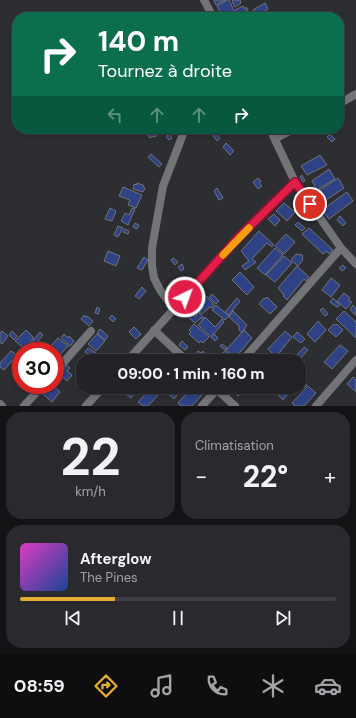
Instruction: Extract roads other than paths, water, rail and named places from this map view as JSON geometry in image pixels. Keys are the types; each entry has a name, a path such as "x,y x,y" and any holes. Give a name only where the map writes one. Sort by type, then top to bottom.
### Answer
{"street":[{"path":"204,0 210,12"},
{"path":"344,101 356,94"},
{"path":"174,309 160,290 154,278 152,248 163,186 183,134"},
{"path":"272,134 295,182 341,248 356,264"},
{"path":"275,139 284,134"},
{"path":"133,354 237,239 295,182"},
{"path":"248,354 341,248"},
{"path":"154,330 179,354"},
{"path":"64,362 91,331"},
{"path":"316,406 356,360"},
{"path":"24,406 35,394"},
{"path":"86,406 97,394"},
{"path":"202,406 211,394"},
{"path":"222,394 235,406"}]}
